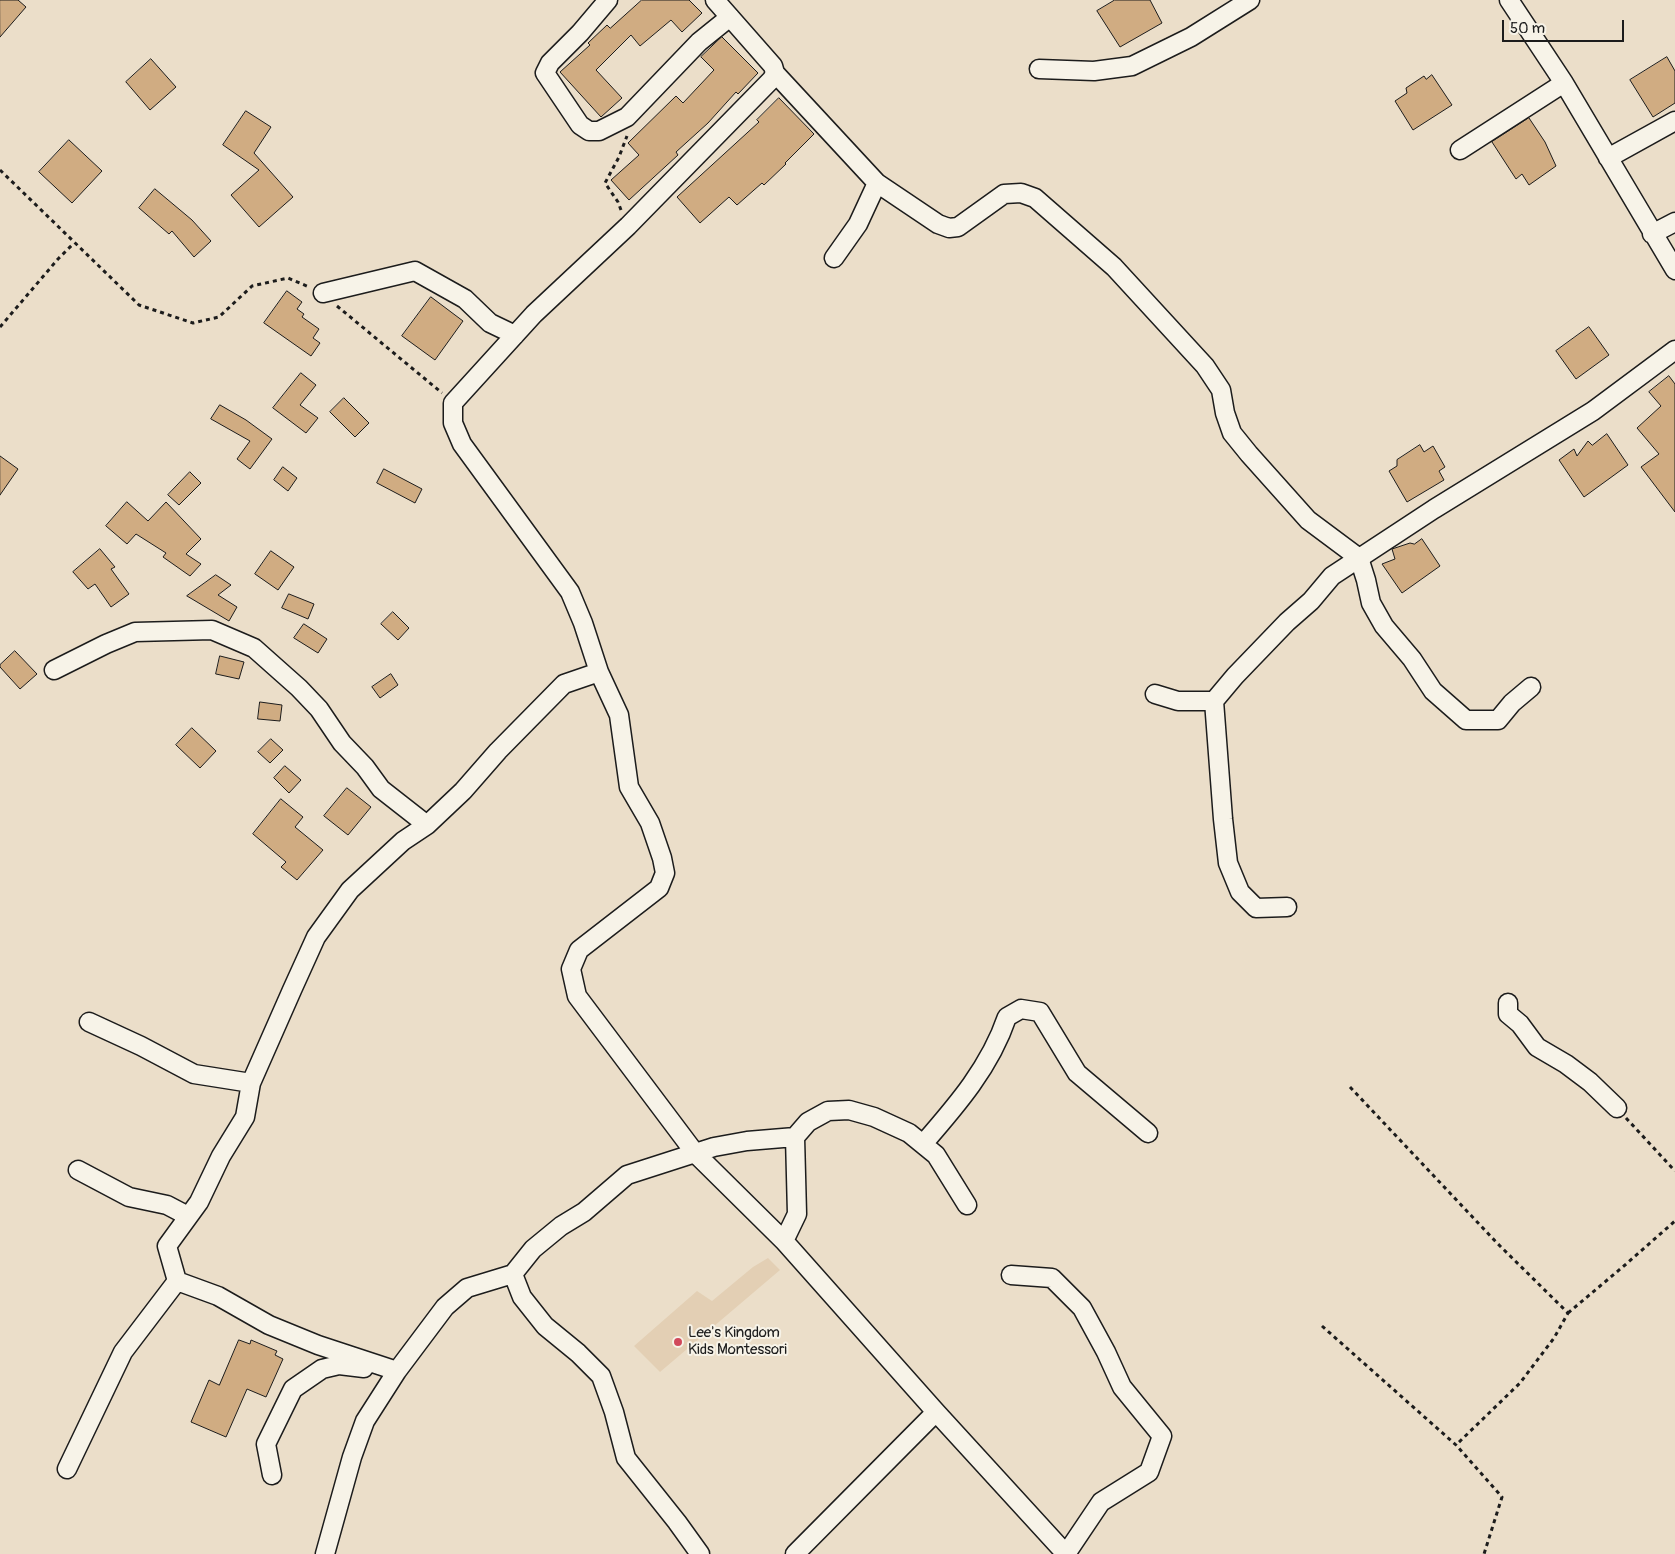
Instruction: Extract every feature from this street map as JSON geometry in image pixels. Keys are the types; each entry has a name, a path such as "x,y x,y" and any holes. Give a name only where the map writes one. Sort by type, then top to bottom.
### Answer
{"street":[{"path":"608,0 580,33 550,63 545,73 580,125 589,131 599,131 627,117 699,42 730,17"},
{"path":"715,0 773,66 775,73 876,183 938,224 949,228 958,227 1004,194 1021,193 1035,198 1114,267 1205,366 1221,390 1232,433 1248,454 1308,520 1359,558 1366,580 1370,603 1384,626 1412,659 1433,691 1466,720 1498,720 1512,703 1531,687"},
{"path":"1040,68 1094,71 1132,66 1191,37 1250,0"},
{"path":"1509,0 1564,83 1675,270"},
{"path":"775,73 772,79 628,226 515,334 454,403 453,423 462,444 570,592 583,623 599,672 619,715 629,787 650,823 666,873 659,888 579,950 571,969 577,996 695,1153 784,1241 936,1412 1066,1554 1100,1502 1149,1472 1162,1436 1122,1387 1106,1352 1082,1308 1052,1278 1011,1274"},
{"path":"1460,150 1564,83"},
{"path":"1608,158 1675,121"},
{"path":"834,258 858,224 876,183"},
{"path":"1652,234 1675,222"},
{"path":"323,293 415,271 465,298 490,323 515,334"},
{"path":"1287,907 1256,908 1240,892 1228,863 1214,701 1235,676 1287,622 1312,601 1332,576 1434,509 1593,411 1675,350"},
{"path":"54,670 135,632 212,630 254,648 299,688 319,709 342,743 365,767 381,789 427,825"},
{"path":"177,1281 167,1246 198,1202 221,1156 245,1117 251,1083 316,937 350,890 402,841 427,825 463,791 498,751 564,684 599,672"},
{"path":"1155,694 1178,701 1214,701"},
{"path":"1508,1003 1508,1014 1520,1024 1537,1047 1566,1064 1590,1082 1617,1108"},
{"path":"923,1144 970,1089 999,1039 1007,1017 1022,1009 1040,1012 1077,1073 1148,1133"},
{"path":"89,1022 194,1074 251,1083"},
{"path":"784,1241 797,1214 796,1137 808,1122 828,1111 849,1110 874,1116 908,1132 936,1155 967,1205"},
{"path":"325,1554 352,1457 365,1421 397,1371 445,1307 467,1288 513,1274 533,1249 561,1226 584,1212 627,1175 714,1147 747,1141 796,1137"},
{"path":"78,1170 130,1197 167,1205 188,1216"},
{"path":"513,1274 522,1297 545,1326 578,1353 601,1376 614,1412 626,1458 700,1554"},
{"path":"177,1281 218,1296 269,1325 318,1345 397,1371"},
{"path":"67,1469 123,1352 177,1281"},
{"path":"272,1475 266,1444 293,1389 322,1369 339,1365 397,1371"},
{"path":"794,1554 936,1412"}],"path":[{"path":"627,117 629,130 619,157 604,183 618,202 628,226"},
{"path":"0,170 139,305 193,323 219,317 252,286 288,278 323,293 454,403"},
{"path":"0,327 74,243"},
{"path":"1350,1087 1497,1243 1568,1313"},
{"path":"1617,1108 1675,1171"},
{"path":"1456,1445 1520,1383 1554,1338 1568,1313 1675,1221"},
{"path":"1322,1326 1456,1445 1502,1497 1484,1554"}],"shaded area":[{"path":"768,1258 780,1270 660,1372 634,1346 697,1291 712,1301 753,1267"}],"building":[{"path":"0,0 18,0 26,7 0,37"},
{"path":"642,0 689,0 702,13 682,32 671,20 640,46 631,35 596,70 622,98 601,117 560,72 590,45 588,43 607,25 610,28"},
{"path":"1115,0 1150,0 1162,23 1120,47 1097,11"},
{"path":"722,37 758,73 738,94 736,92 708,123 676,152 678,155 629,200 611,180 639,155 628,143 676,96 683,103 714,70 701,57"},
{"path":"1667,57 1675,71 1675,103 1653,117 1630,80"},
{"path":"151,59 176,87 150,110 126,82"},
{"path":"1432,75 1452,105 1413,130 1395,101 1407,93 1406,88 1424,76 1426,79"},
{"path":"779,98 814,134 764,185 762,183 737,205 729,197 700,223 677,197 759,122 757,120"},
{"path":"246,111 271,127 254,153 293,197 259,227 231,195 259,170 223,145"},
{"path":"1529,118 1545,142 1556,166 1529,185 1522,174 1516,179 1492,142"},
{"path":"69,140 102,171 72,203 39,172"},
{"path":"155,189 192,220 211,241 194,257 172,231 169,234 139,208"},
{"path":"287,291 302,302 297,309 304,314 302,317 319,329 313,338 320,343 311,356 264,323"},
{"path":"431,297 463,321 435,360 402,336"},
{"path":"1589,327 1609,355 1576,379 1556,351"},
{"path":"301,373 316,385 300,405 318,418 306,433 273,408"},
{"path":"1669,376 1675,384 1675,512 1641,467 1659,454 1637,428 1661,406 1649,392"},
{"path":"344,398 369,423 355,437 330,412"},
{"path":"220,405 246,420 272,439 250,469 237,459 250,441 211,419"},
{"path":"1607,434 1628,465 1584,497 1559,460 1574,449 1577,456 1588,441 1592,445"},
{"path":"1420,445 1424,452 1433,446 1445,467 1439,471 1444,480 1407,502 1389,471 1397,466 1397,460"},
{"path":"0,456 18,469 0,495"},
{"path":"283,467 297,478 288,491 274,480"},
{"path":"384,469 422,489 415,503 377,483"},
{"path":"190,472 201,483 179,505 168,495"},
{"path":"127,502 148,521 166,502 201,539 186,554 201,564 190,576 163,557 166,553 136,534 127,544 106,526"},
{"path":"1422,539 1440,566 1402,593 1382,564 1395,559 1392,549 1410,543 1414,544"},
{"path":"100,549 115,567 111,569 129,594 111,607 95,584 88,589 73,572"},
{"path":"271,551 294,567 278,590 255,574"},
{"path":"216,575 231,585 218,595 237,607 229,621 187,596"},
{"path":"289,594 314,604 308,619 282,608"},
{"path":"393,612 409,628 398,640 381,624"},
{"path":"304,624 327,639 318,653 294,638"},
{"path":"15,651 37,674 20,689 0,667"},
{"path":"220,656 244,662 239,679 216,674"},
{"path":"391,674 398,685 380,698 372,687"},
{"path":"260,702 282,705 280,721 258,719"},
{"path":"192,728 216,751 200,768 176,745"},
{"path":"271,739 283,750 270,763 258,752"},
{"path":"285,766 301,780 289,793 274,778"},
{"path":"347,788 371,807 348,835 324,816"},
{"path":"281,799 303,817 295,827 323,850 297,880 281,867 286,862 253,834"},
{"path":"239,1340 250,1344 251,1340 277,1351 275,1355 283,1359 266,1397 247,1389 226,1437 191,1422 209,1380 219,1385"}],"place":[{"name":"Lee's Kingdom Kids Montessori","path":"678,1342"}]}
